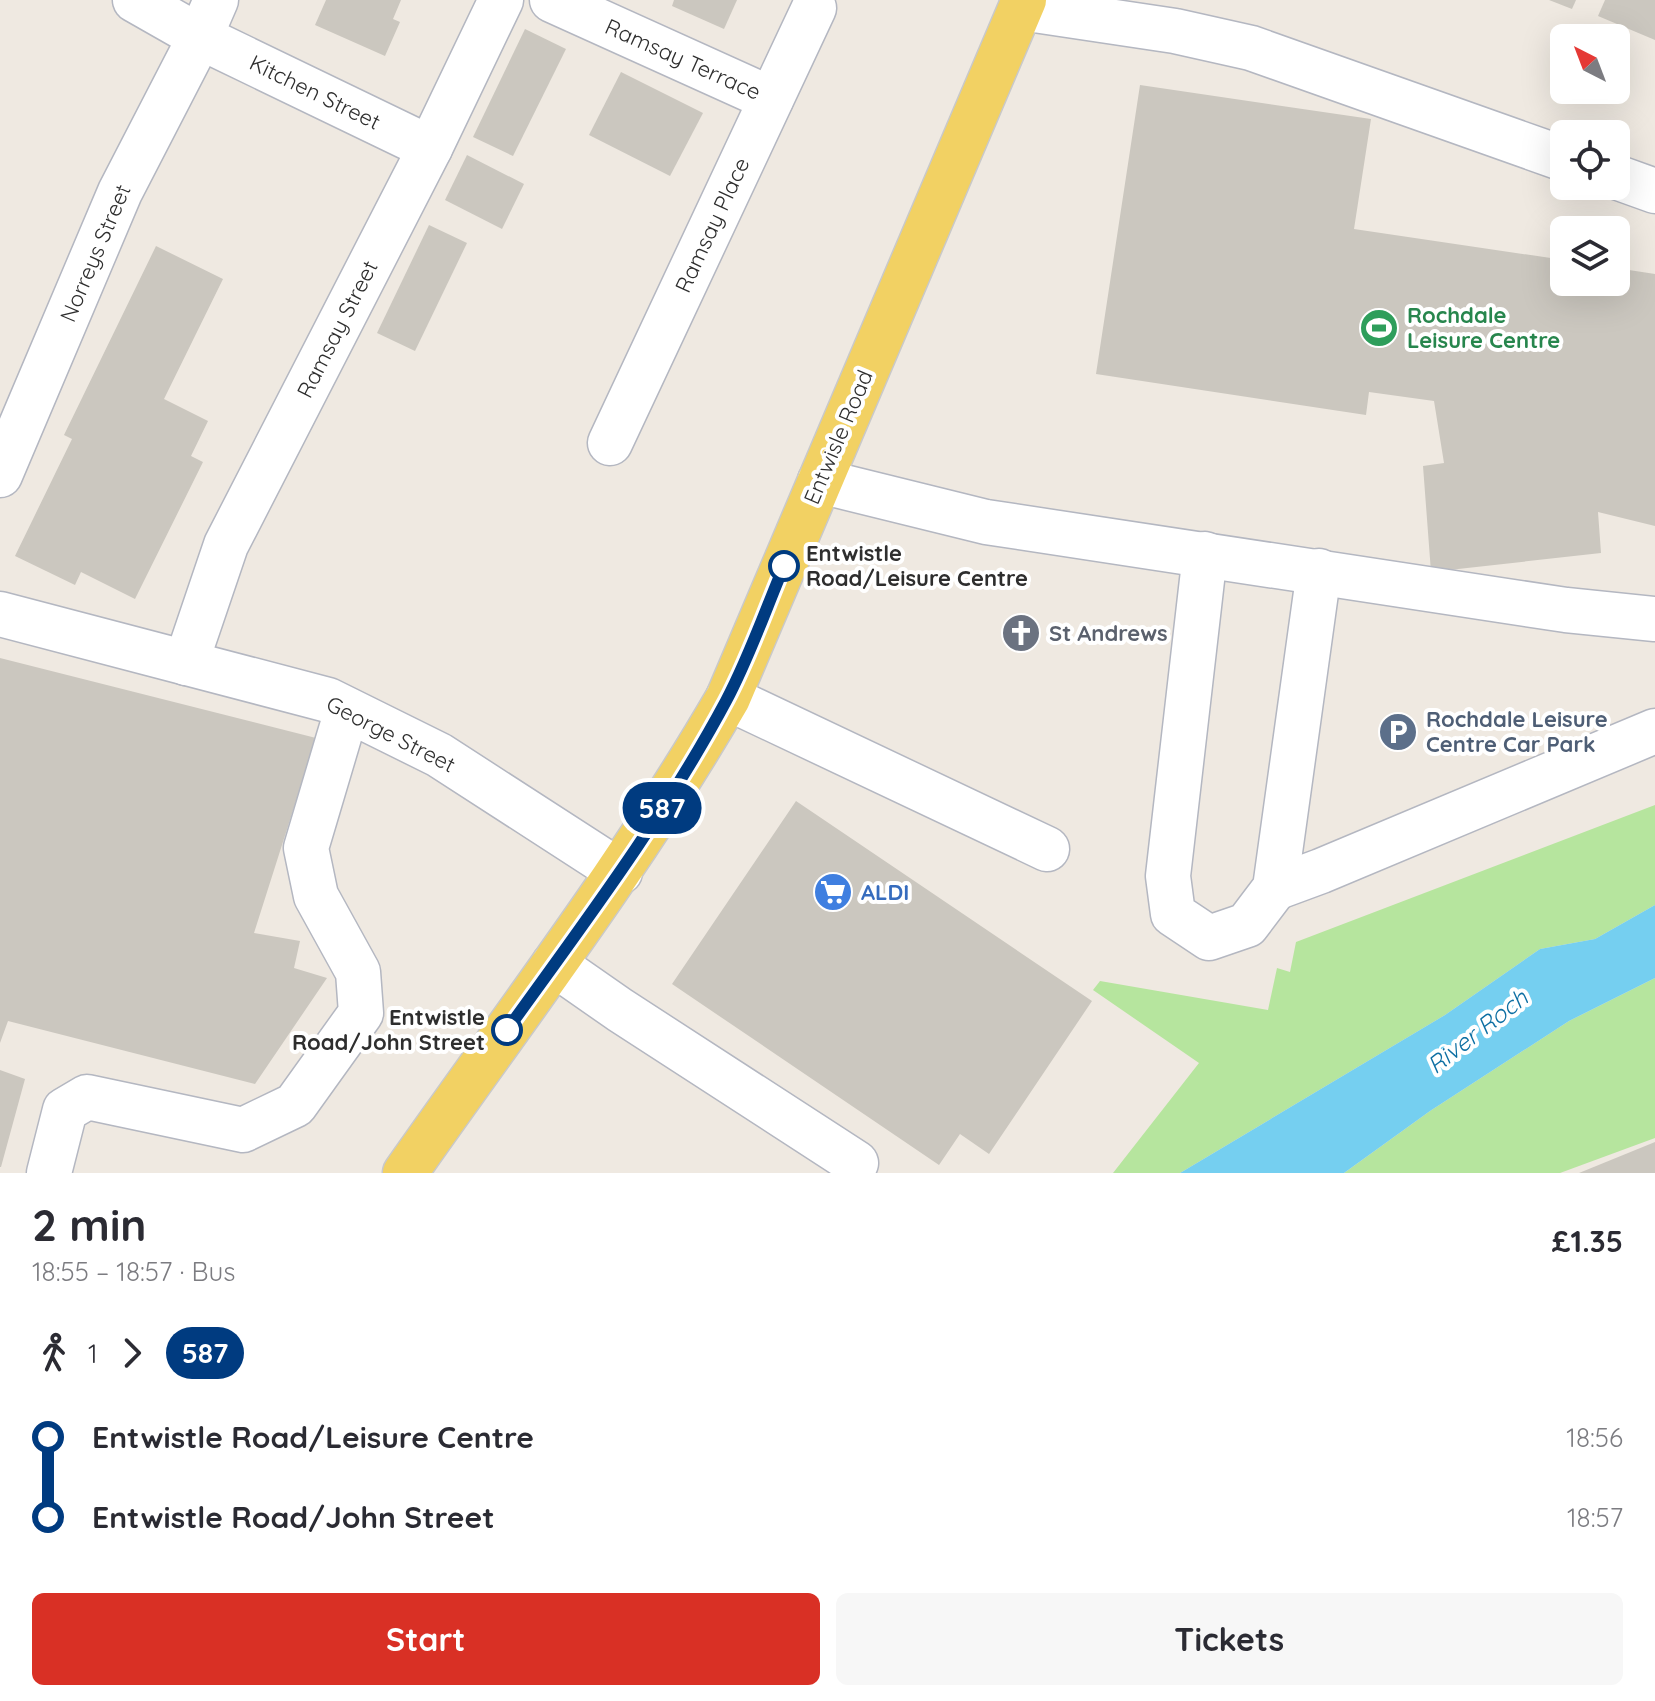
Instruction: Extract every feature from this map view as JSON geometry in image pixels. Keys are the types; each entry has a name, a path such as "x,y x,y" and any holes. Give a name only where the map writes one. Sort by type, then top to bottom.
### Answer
{"main road":[{"name":"Entwisle Road","path":"416,1163 620,872 679,782 728,698 1022,4"}],"street":[{"name":"Kitchen Street","path":"135,0 208,19 430,148"},
{"name":"Ramsay Street","path":"186,663 226,545 430,148 501,0"},
{"name":"Ramsay Terrace","path":"552,0 771,99"},
{"path":"1022,4 1251,48 1550,154"},
{"name":"Ramsay Place","path":"610,443 814,8"},
{"name":"Norreys Street","path":"0,475 120,192 208,19"},
{"path":"1630,182 1655,191"},
{"path":"820,481 986,522 1566,610 1655,619"},
{"path":"1205,554 1168,876 1173,914 1209,938 1247,925 1275,888 1319,571"},
{"name":"George Street","path":"0,614 328,700 439,755 620,872"},
{"path":"728,698 1047,849"},
{"path":"49,1173 65,1110 87,1097 243,1130 295,1105 361,1013 358,972 316,896 306,848 347,710"},
{"path":"1275,888 1335,866 1655,731"},
{"path":"554,964 856,1163"}],"green space":[{"path":"1655,805 1655,905 1595,939 1540,949 1445,1015 1180,1173 1113,1173 1199,1063 1093,990 1100,981 1268,1010 1277,968 1290,972 1296,942"},
{"path":"1655,978 1655,1138 1560,1173 1344,1173 1430,1111 1569,1021"}],"water":[{"name":"River Roch","path":"1655,905 1655,978 1569,1021 1430,1111 1344,1173 1180,1173 1445,1015 1540,949 1595,939"}],"building":[{"path":"326,0 401,0 393,19 400,22 385,56 315,25"},
{"path":"674,0 737,0 724,29 672,6"},
{"path":"1549,0 1576,0 1572,9"},
{"path":"1605,0 1655,0 1655,40 1630,29 1630,24 1617,24 1598,16"},
{"path":"525,29 566,49 513,156 473,137"},
{"path":"621,72 703,113 670,176 589,135"},
{"name":"Rochdale Leisure Centre","path":"1140,85 1371,119 1354,229 1550,258 1550,296 1630,296 1630,270 1655,274 1655,526 1598,512 1601,553 1431,572 1423,466 1444,463 1434,401 1369,392 1366,415 1096,374"},
{"path":"467,155 524,184 502,229 445,200"},
{"path":"429,225 467,243 415,351 377,333"},
{"path":"156,246 223,279 164,399 208,421 191,456 203,462 135,599 81,572 75,585 15,556 72,439 64,435"},
{"path":"0,658 316,738 254,933 300,941 294,968 327,978 255,1084 8,1021 0,1043"},
{"name":"ALDI","path":"796,801 1092,1001 989,1154 960,1134 939,1165 672,984"},
{"path":"0,1070 25,1079 1,1167 0,1167"},
{"path":"1655,1142 1655,1173 1579,1173"}],"bus line":[{"name":"587","path":"507,1030 620,872 679,782 728,698 784,566"}],"place":[{"name":"Rochdale Leisure Centre","path":"1379,328"},
{"name":"Entwistle Road/Leisure Centre","path":"784,566"},
{"name":"St Andrews","path":"1021,633"},
{"name":"Rochdale Leisure Centre Car Park","path":"1398,732"},
{"name":"ALDI","path":"833,892"},
{"name":"Entwistle Road/John Street","path":"507,1030"}]}
